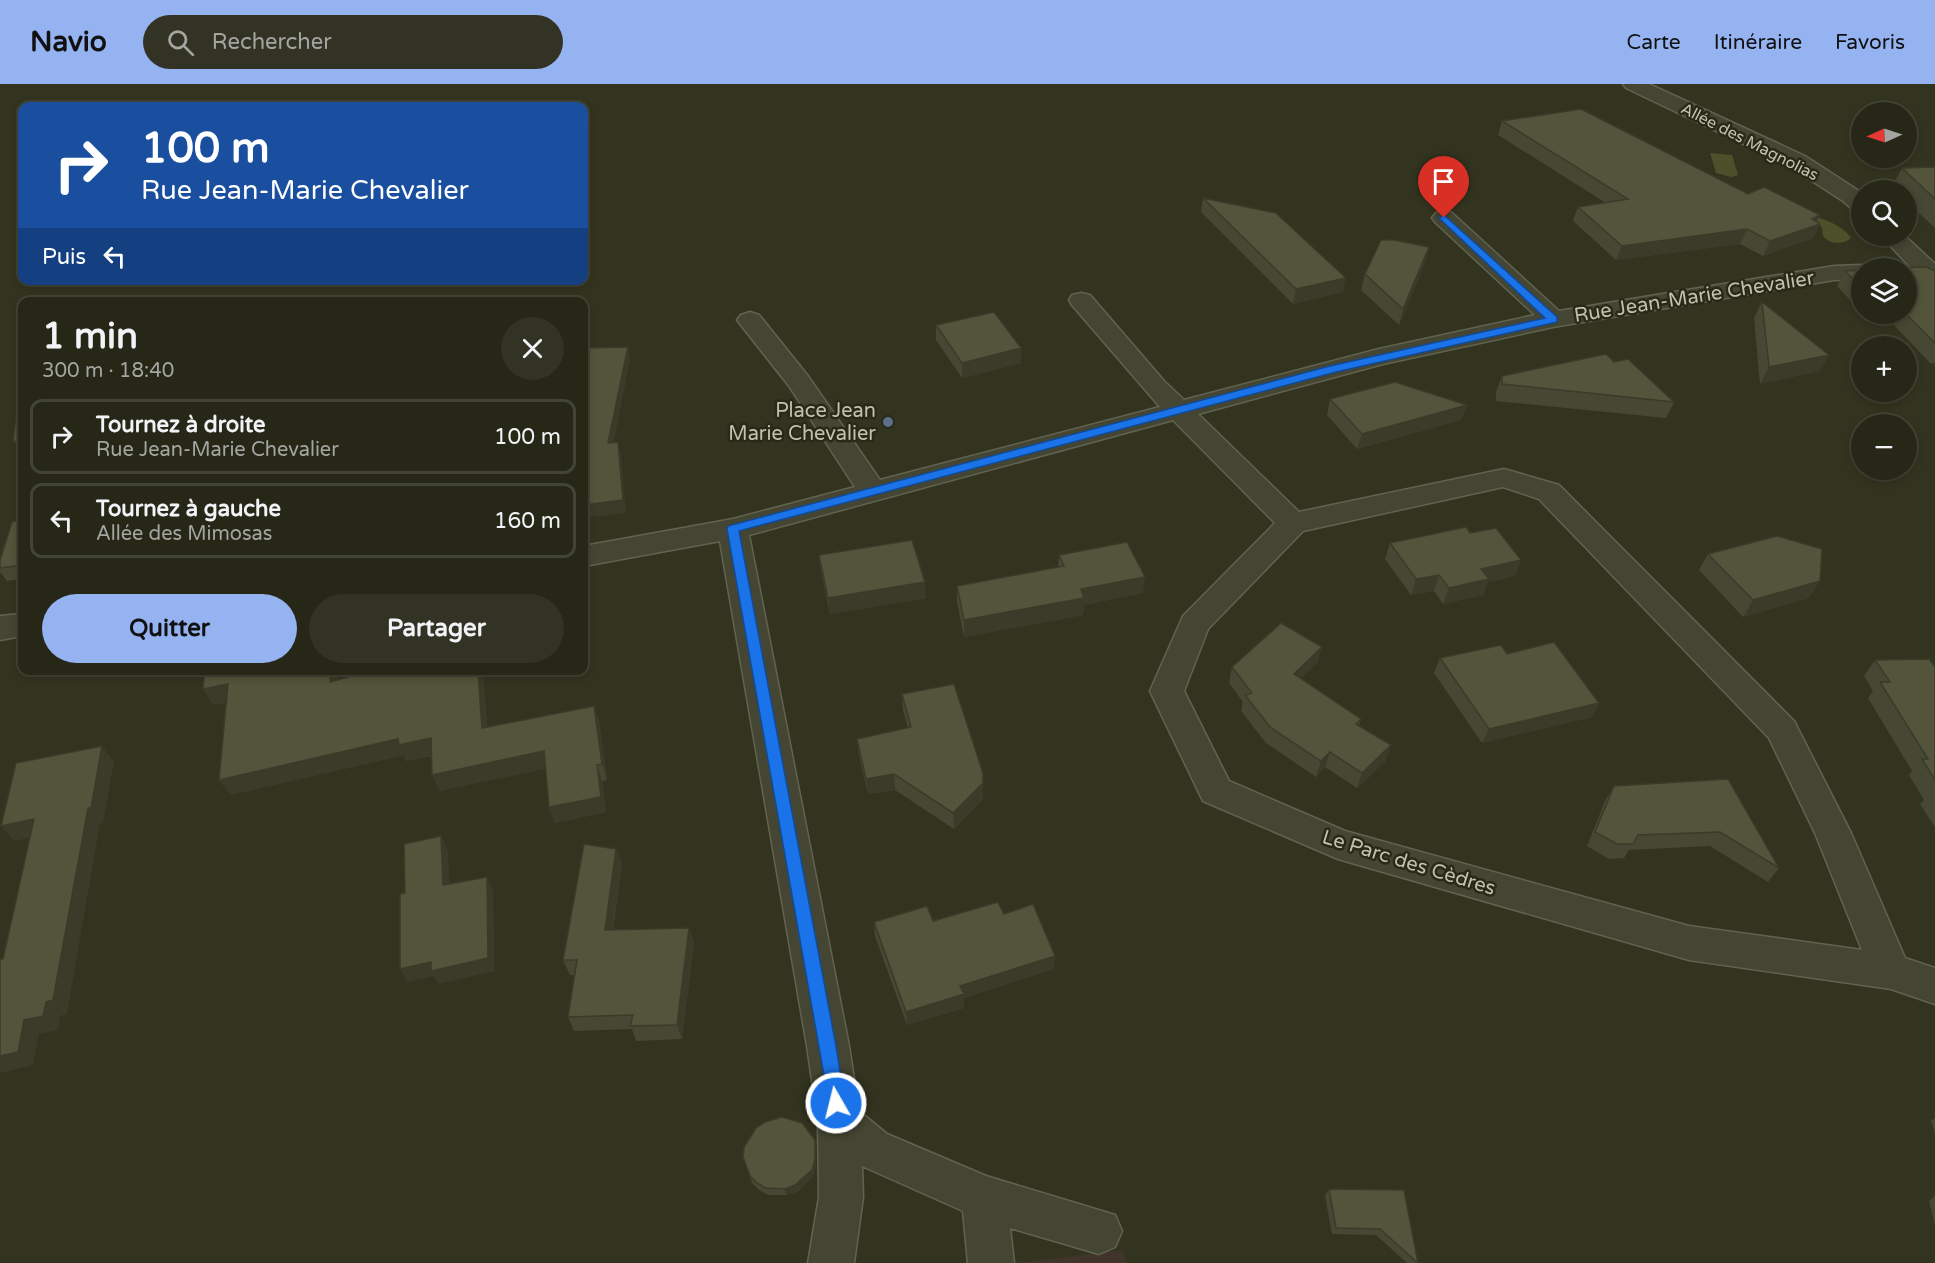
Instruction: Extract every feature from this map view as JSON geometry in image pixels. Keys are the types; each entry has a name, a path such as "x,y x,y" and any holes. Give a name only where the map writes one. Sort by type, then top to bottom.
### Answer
{"street":[{"name":"Allée des Magnolias","path":"1633,84 1797,161 1851,196"},
{"path":"1444,218 1553,319"},
{"path":"1901,246 1923,269"},
{"name":"Rue Jean-Marie Chevalier","path":"588,555 733,529 1379,357 1553,319 1822,275 1851,273"},
{"path":"1081,300 1155,387 1293,523 1504,478 1549,492 1782,730 1833,833 1891,971"},
{"path":"750,320 799,382 873,491"},
{"name":"Le Parc des Cèdres","path":"1293,523 1194,624 1167,691 1216,791 1338,844 1689,942 1891,971 1935,986"},
{"path":"733,529 826,1035 839,1122 841,1197 831,1263"},
{"path":"0,628 18,626"},
{"path":"839,1122 873,1149 984,1198 1100,1231"},
{"path":"984,1198 991,1263"}],"shaded area":[{"path":"1710,153 1732,155 1738,175 1731,177 1716,173"},
{"path":"1812,216 1834,224 1851,238 1838,243 1827,240 1823,236 1822,228"},
{"path":"1123,1250 1127,1263 1016,1263"}],"building":[{"path":"1581,109 1748,194 1764,187 1820,215 1812,219 1820,224 1770,241 1747,229 1622,246 1578,207 1628,199 1502,121"},
{"path":"1935,167 1935,199 1902,168"},
{"path":"1203,198 1276,213 1346,278 1296,289"},
{"path":"1381,240 1394,240 1429,247 1403,309 1365,274"},
{"path":"1917,267 1926,267 1935,271 1935,343 1916,324"},
{"path":"1762,302 1829,355 1769,367"},
{"path":"994,312 1021,348 962,363 936,325"},
{"path":"628,347 608,443 618,442 623,500 588,504 588,348"},
{"path":"1606,354 1614,362 1628,359 1674,402 1502,384 1502,376"},
{"path":"1395,382 1467,405 1362,434 1330,399"},
{"path":"18,398 18,441 13,442"},
{"path":"18,521 18,566 0,568 0,560 12,522"},
{"path":"1466,527 1470,533 1496,528 1521,560 1481,569 1489,579 1449,588 1439,575 1416,579 1390,543"},
{"path":"1777,536 1822,549 1820,581 1753,600 1708,554"},
{"path":"912,540 925,582 828,598 819,555"},
{"path":"1127,542 1145,577 1081,589 1084,598 964,620 957,586 1064,566 1059,555"},
{"path":"1281,623 1322,647 1294,674 1361,719 1356,724 1391,745 1362,773 1330,752 1321,761 1270,727 1245,695 1252,693 1232,667"},
{"path":"1554,642 1599,703 1489,729 1440,658 1501,645 1507,654"},
{"path":"1929,659 1935,667 1935,780 1922,759 1928,759 1880,682 1890,682 1875,660"},
{"path":"204,675 331,675 330,682 355,675 478,675 482,728 594,706 602,764 597,765 601,797 549,807 544,751 432,775 431,738 399,745 398,739 219,780 228,684 203,689"},
{"path":"954,684 983,773 983,783 953,813 894,774 866,779 857,739 911,727 902,694"},
{"path":"102,746 91,808 88,808 53,1000 46,1002 43,1016 24,1020 18,1052 0,1056 0,959 3,959 34,819 1,826 16,763"},
{"path":"1728,779 1779,868 1720,832 1638,835 1633,844 1617,844 1595,832 1614,786"},
{"path":"441,836 443,885 487,877 488,958 431,971 431,962 400,969 400,894 405,893 404,844"},
{"path":"584,844 616,849 605,930 689,928 677,1025 630,1026 633,1015 568,1017 577,960 563,960"},
{"path":"998,902 1004,914 1033,904 1055,956 960,986 964,994 906,1012 874,922 927,906 933,921"},
{"path":"782,1117 802,1123 815,1140 815,1160 812,1170 795,1185 785,1189 766,1188 750,1176 743,1157 744,1147 756,1128 765,1122"},
{"path":"1329,1189 1404,1190 1418,1263 1380,1229 1336,1228"}],"place":[{"name":"Place Jean Marie Chevalier","path":"888,422"}],"route":[{"path":"836,1103 828,1046 733,529 1379,357 1553,319 1444,218"}]}
